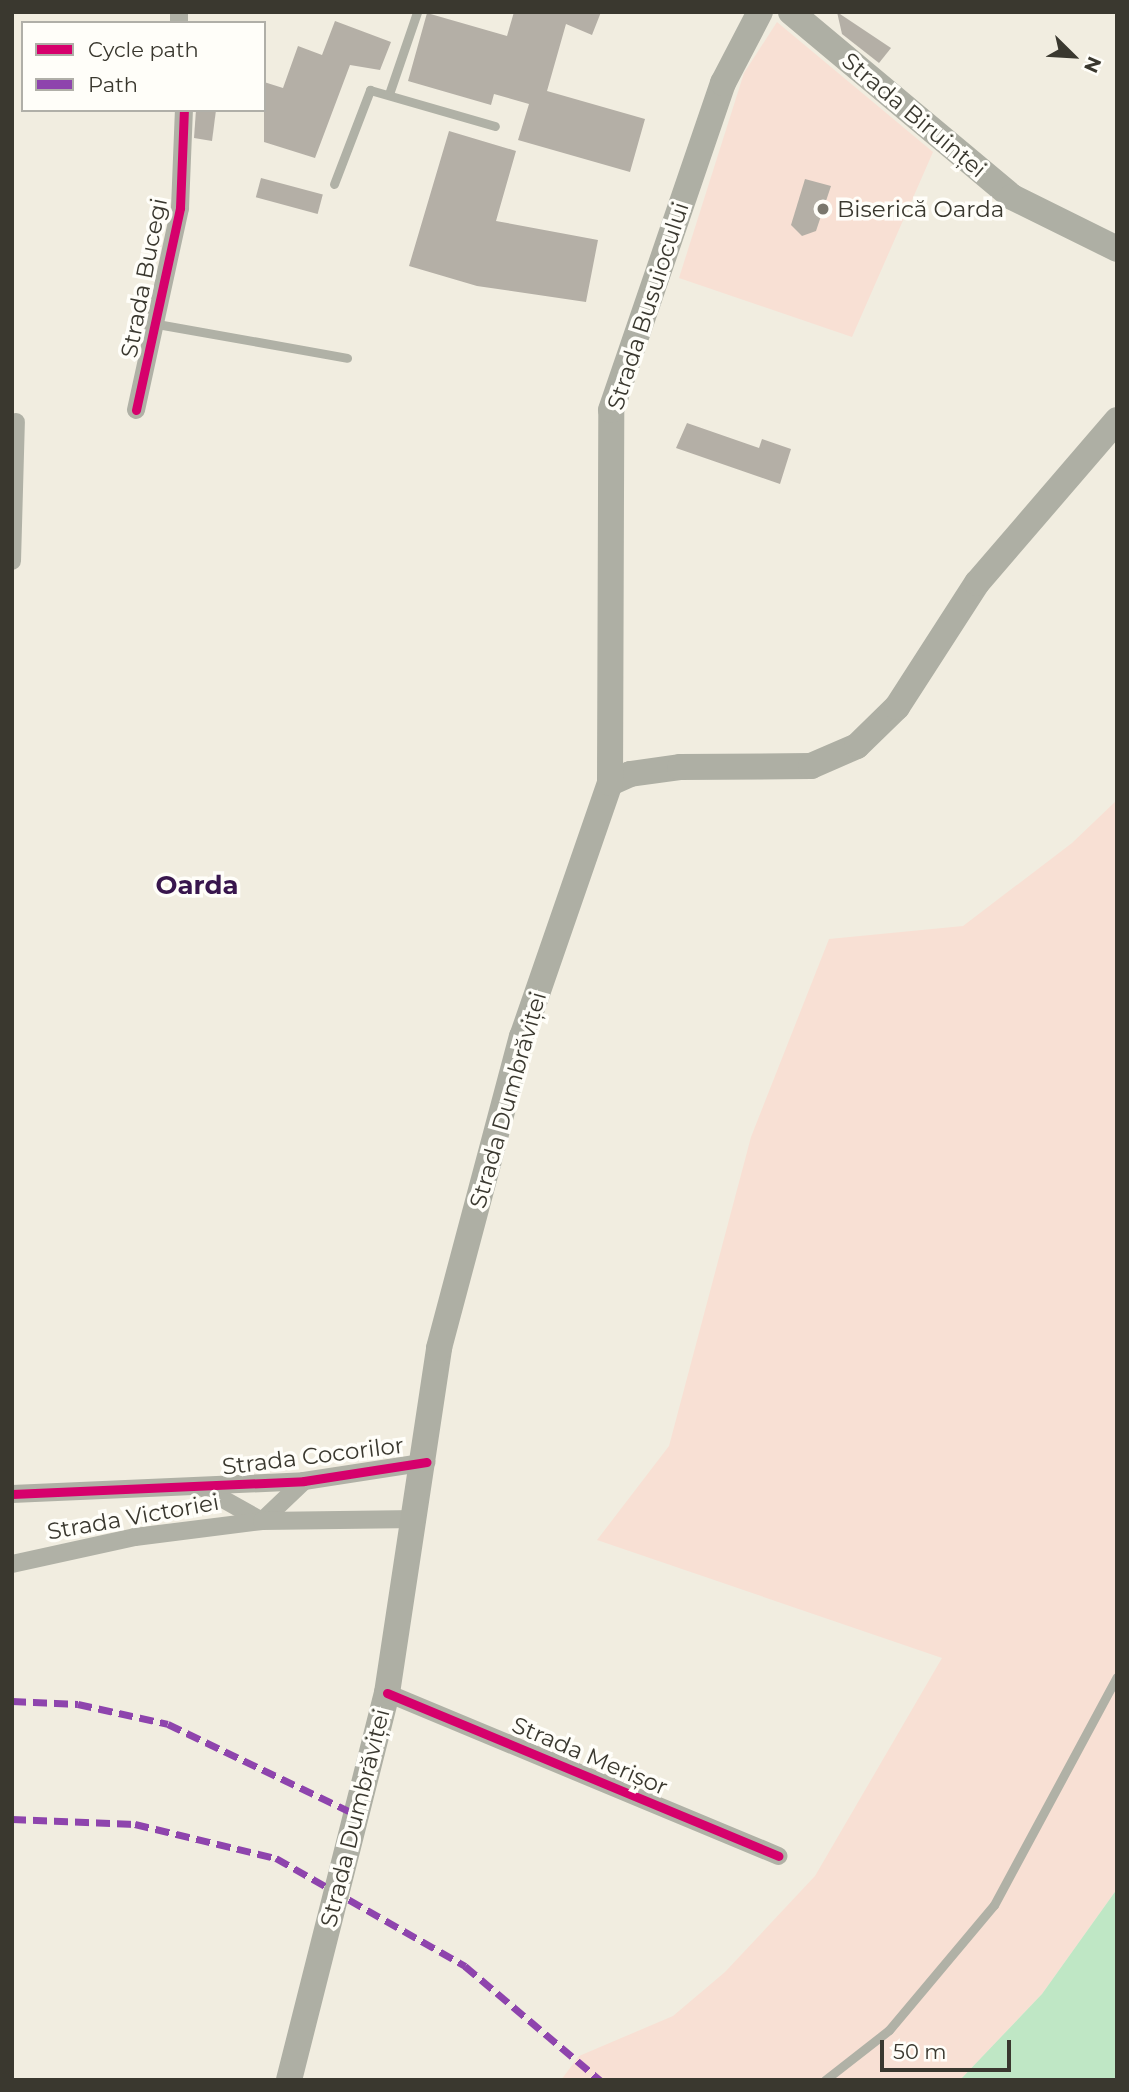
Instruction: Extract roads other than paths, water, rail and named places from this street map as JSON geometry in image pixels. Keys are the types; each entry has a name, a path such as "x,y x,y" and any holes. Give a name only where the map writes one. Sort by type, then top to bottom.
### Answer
{"main road":[{"name":"Strada Busuiocului","path":"610,783 611,411 723,83 760,12"},
{"name":"Strada Biruinței","path":"791,12 1012,197 1117,249"},
{"path":"610,783 630,774 680,767 811,766 857,746 897,707 977,583 1117,420"},
{"name":"Strada Dumbrăviței","path":"289,2080 353,1813 387,1692 426,1462 439,1348 522,1037 610,783"}],"street":[{"name":"Strada Bucegi","path":"136,410 157,324 180,208 184,112"},
{"path":"12,561 16,422"},
{"name":"Strada Cocorilor","path":"12,1494 205,1489 304,1481 426,1462"},
{"path":"262,1521 304,1481"},
{"path":"205,1489 262,1521 416,1519"},
{"name":"Strada Victoriei","path":"12,1564 135,1537 262,1521"},
{"name":"Strada Merișor","path":"387,1692 778,1856"}],"lane":[{"path":"389,94 417,12"},
{"path":"334,184 365,96 376,90 495,126"},
{"path":"157,324 347,358"},
{"path":"825,2080 889,2030 981,1922 1117,1677"}],"place":[{"name":"Biserică Oarda","path":"823,209"}],"district":[{"name":"Oarda","path":"197,886"}]}
